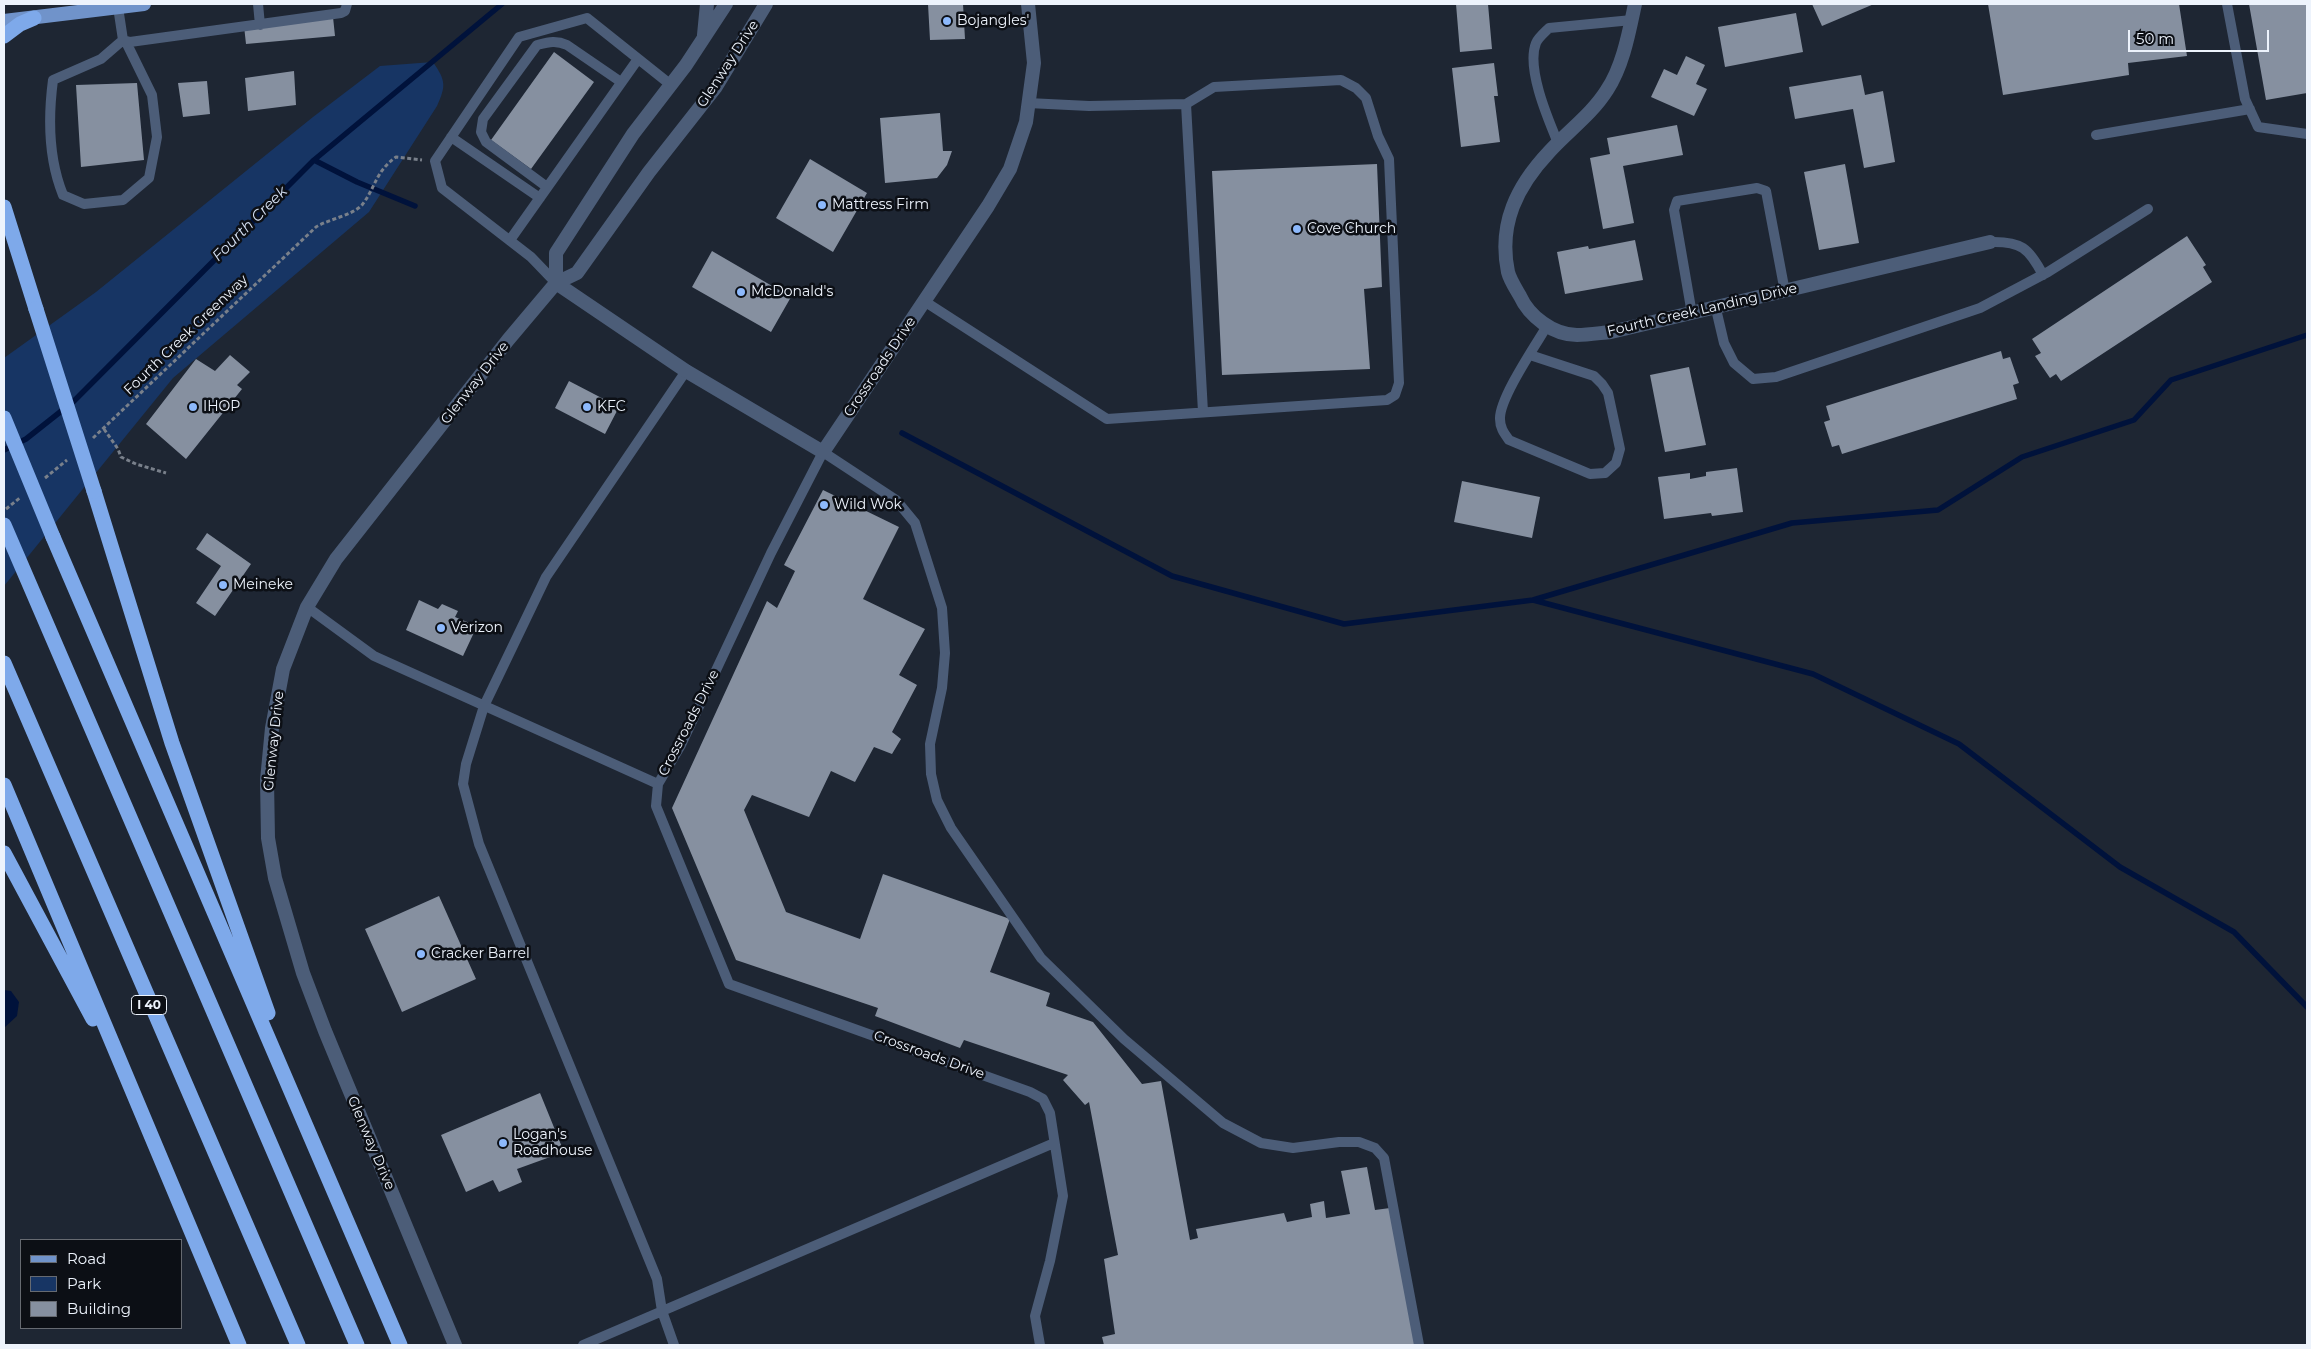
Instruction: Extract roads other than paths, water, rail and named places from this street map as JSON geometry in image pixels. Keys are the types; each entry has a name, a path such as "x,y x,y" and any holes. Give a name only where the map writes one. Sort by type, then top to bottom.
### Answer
{"highway":[{"path":"4,36 20,24 34,18"},
{"path":"4,207 172,743 242,936 306,1123"},
{"path":"4,418 400,1345"},
{"path":"4,526 357,1345"},
{"name":"I 40","path":"4,663 298,1345"},
{"path":"4,786 240,1345"},
{"path":"4,853 137,1102"}],"main road":[{"path":"4,21 144,4"}],"street":[{"path":"701,43 707,20 708,4"},
{"path":"726,4 671,85 633,134 556,253 556,282 686,372 823,452"},
{"name":"Glenway Drive","path":"455,1345 325,1031 303,972 275,878 268,838 267,780 272,728 283,669 307,607 336,559 508,340 556,282 577,273 649,172 715,88 766,4"},
{"name":"Crossroads Drive","path":"823,452 988,206 1010,169 1026,122 1034,63 1028,4"},
{"name":"Fourth Creek Landing Drive","path":"1635,4 1618,66 1607,90 1558,143 1521,188 1511,208 1505,241 1508,274 1525,307 1546,326 1574,335 1611,332 1716,309 1990,242"}],"lane":[{"path":"258,4 260,25"},
{"path":"118,7 125,41 152,95 157,137 149,178 123,200 84,204 63,194 54,173 49,113 53,80 101,59 125,41 341,13 345,11 346,4"},
{"path":"2228,4 2245,99 2258,127 2307,134"},
{"path":"556,282 531,257 442,188 435,161 519,37 587,18 671,85"},
{"path":"1558,143 1543,107 1534,62 1537,42 1549,28 1632,20"},
{"path":"547,187 486,142 481,132 483,119 537,46 548,42 558,41 567,45 621,82"},
{"path":"510,240 638,59"},
{"path":"924,301 1107,419 1387,400 1395,395 1399,383 1389,159 1378,136 1366,98 1356,88 1341,80 1214,87 1186,104 1090,106 1028,103"},
{"path":"1186,104 1203,412"},
{"path":"2096,134 2250,109"},
{"path":"451,137 540,198"},
{"path":"1692,314 1674,210 1677,201 1757,188 1766,191 1785,292"},
{"path":"1716,309 1724,343 1734,363 1753,378 1776,377 1980,308 2043,275 2148,209"},
{"path":"1990,242 2008,241 2025,247 2036,261 2043,275"},
{"path":"1530,355 1594,376 1608,393 1620,449 1616,463 1604,474 1590,474 1509,440 1501,430 1500,418 1504,402 1546,326"},
{"path":"674,1345 662,1311 657,1279 478,840 463,784 466,764 484,706 546,577 686,372"},
{"path":"823,452 896,500 915,524 930,566 942,608 945,653 942,688 930,744 931,774 937,800 952,828 1041,958 1124,1039 1223,1123 1261,1143 1293,1148 1340,1142 1359,1142 1375,1148 1384,1158 1419,1345"},
{"name":"Crossroads Drive","path":"823,452 771,552 681,745 658,784 656,806 729,984 1030,1092 1043,1099 1050,1113 1064,1196 1050,1261 1035,1316 1040,1345"},
{"path":"307,607 374,656 658,784"},
{"path":"583,1345 1054,1143"}],"waterway":[{"name":"Fourth Creek","path":"4,450 26,439 74,401 314,160 502,4"},
{"path":"314,160 357,182 415,206"},
{"path":"902,433 1172,576 1344,624 1533,600 1792,523 1938,510 2022,457 2134,420 2171,380 2307,335"},
{"path":"1533,600 1813,674 1959,744 2120,867 2234,932 2307,1007"}],"place":[{"name":"Bojangles'","path":"947,21"},
{"name":"Mattress Firm","path":"822,205"},
{"name":"Cove Church","path":"1297,229"},
{"name":"McDonald's","path":"741,292"},
{"name":"IHOP","path":"193,407"},
{"name":"KFC","path":"587,407"},
{"name":"Wild Wok","path":"824,505"},
{"name":"Meineke","path":"223,585"},
{"name":"Verizon","path":"441,628"},
{"name":"Cracker Barrel","path":"421,954"},
{"name":"Logan's Roadhouse","path":"503,1143"}]}
